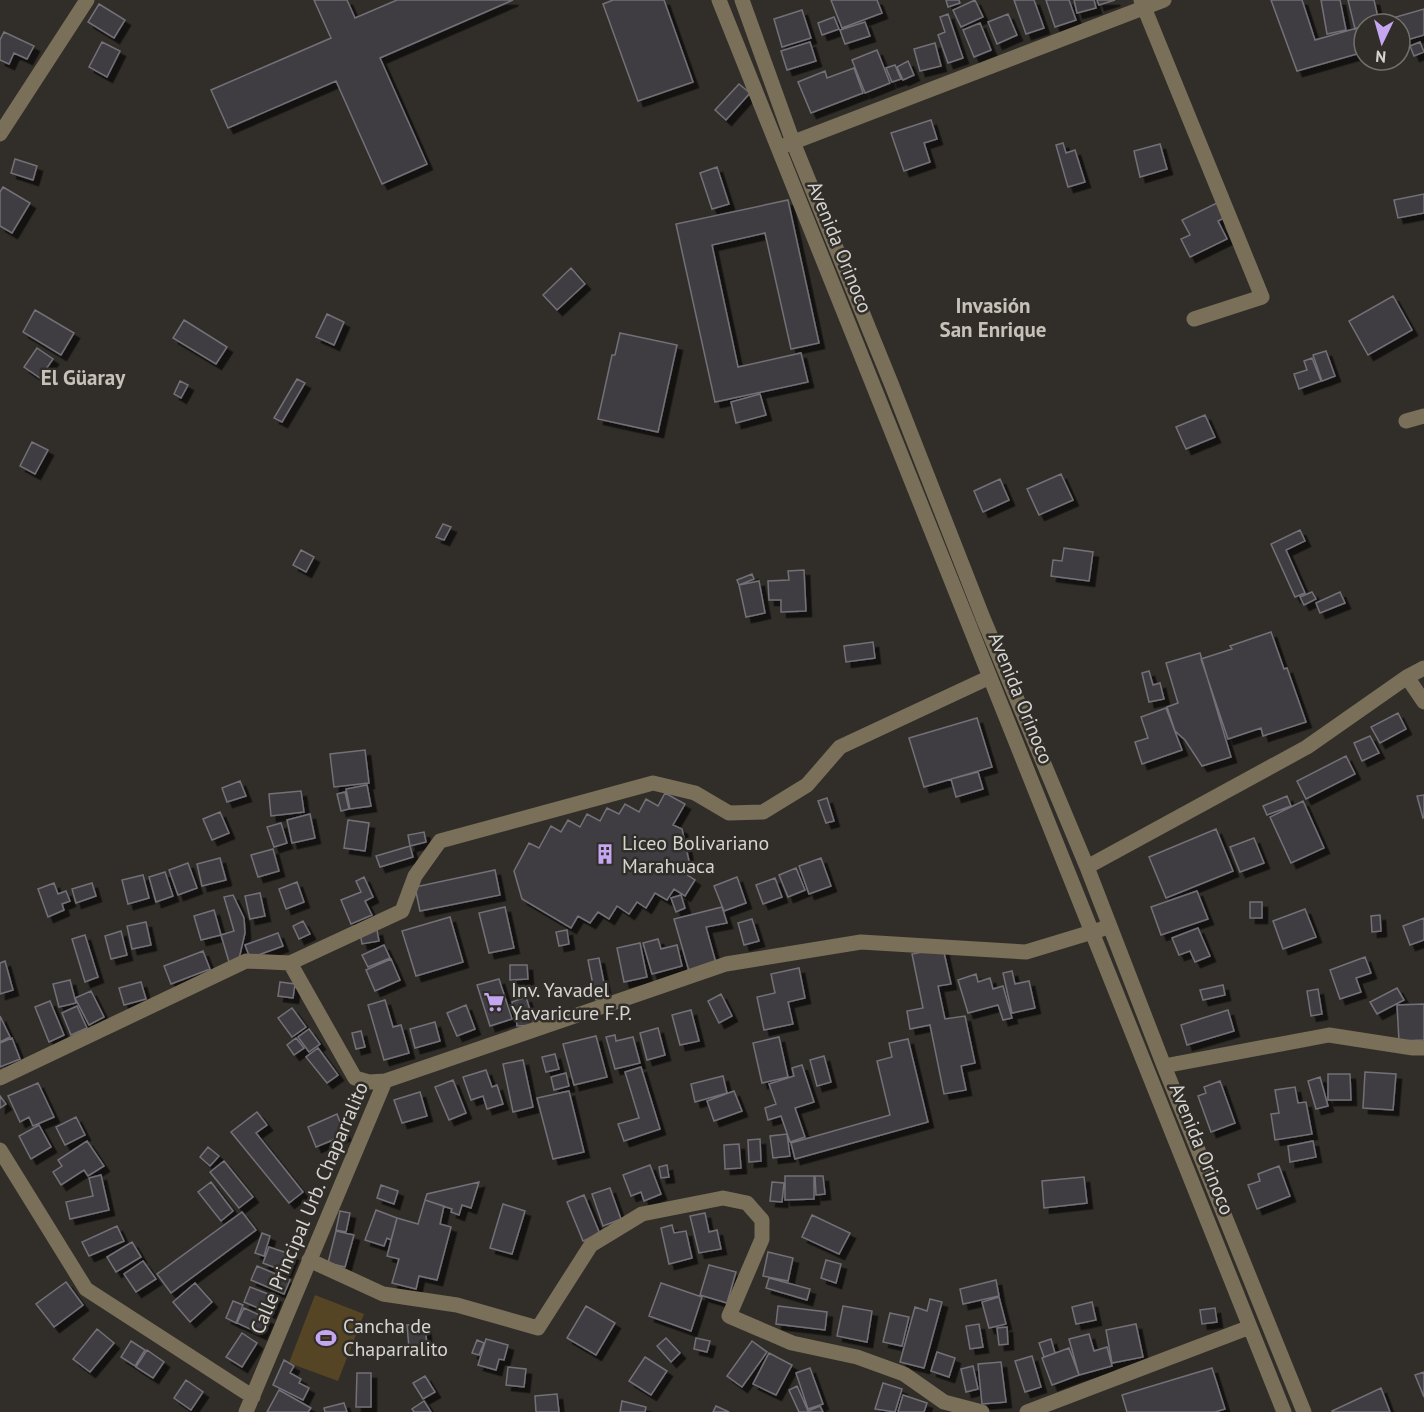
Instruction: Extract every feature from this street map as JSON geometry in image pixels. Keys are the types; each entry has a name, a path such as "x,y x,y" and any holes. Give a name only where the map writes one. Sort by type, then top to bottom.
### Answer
{"street":[{"path":"0,134 87,0"},
{"name":"Avenida Orinoco","path":"719,0 1284,1412"},
{"path":"778,148 1142,4 1164,0"},
{"name":"Avenida Orinoco","path":"746,1 793,142 979,606 1087,867 1164,1066 1304,1412"},
{"path":"1142,4 1262,297 1194,319"},
{"path":"1406,421 1424,416"},
{"path":"1087,867 1307,747 1407,677 1424,668"},
{"path":"0,1078 246,961 290,963 402,911 415,876 440,842 653,783 695,793 729,813 763,812 807,785 840,747 990,677"},
{"path":"1407,677 1424,702"},
{"name":"Calle Principal Urb. Chaparralito","path":"246,1412 385,1081 726,964 861,942 1026,952 1110,926"},
{"path":"290,963 355,1078 369,1082 385,1081"},
{"path":"1164,1066 1329,1035 1424,1048"},
{"path":"0,1150 86,1289 253,1397"},
{"path":"309,1260 383,1294 457,1305 537,1328 591,1245 642,1214 723,1198 747,1203 762,1220 762,1239 729,1316 792,1343 857,1357 904,1374 944,1402 982,1412"},
{"path":"1027,1412 1250,1327"}],"shaded area":[{"name":"Cancha de Chaparralito","path":"315,1295 364,1314 338,1381 289,1363"}],"building":[{"path":"314,0 347,0 355,18 397,0 513,0 380,58 427,164 382,184 336,81 228,128 211,90 331,38"},
{"path":"613,0 664,0 693,82 638,101 603,4"},
{"path":"831,0 877,0 882,13 842,28"},
{"path":"946,0 959,0 960,3 948,7"},
{"path":"975,0 983,17 961,27 953,10"},
{"path":"1014,0 1034,0 1044,28 1026,34"},
{"path":"1046,0 1069,0 1076,20 1055,27"},
{"path":"1074,0 1094,0 1096,8 1077,13"},
{"path":"1097,0 1115,0 1099,5"},
{"path":"1271,0 1302,0 1315,40 1352,29 1352,55 1297,71"},
{"path":"1321,0 1340,0 1346,30 1327,34"},
{"path":"1348,0 1374,0 1377,12 1352,12 1352,17"},
{"path":"99,4 125,20 114,38 88,22"},
{"path":"1424,9 1424,35 1412,38 1412,12"},
{"path":"802,10 811,38 782,47 774,19"},
{"path":"948,14 963,58 948,63 938,35 945,32 940,17"},
{"path":"1008,14 1017,35 997,44 988,22"},
{"path":"834,17 839,29 822,35 818,23"},
{"path":"865,22 870,36 845,44 840,30"},
{"path":"980,23 991,50 974,57 963,30"},
{"path":"4,32 34,46 27,59 14,53 9,64 0,60 0,40"},
{"path":"102,42 120,51 107,77 89,67"},
{"path":"810,42 816,61 787,70 781,51"},
{"path":"1420,42 1424,52 1414,56 1412,45"},
{"path":"935,43 941,66 920,71 914,49"},
{"path":"877,50 890,83 865,93 852,60"},
{"path":"908,61 914,75 903,80 897,67"},
{"path":"895,65 901,79 892,82 886,68"},
{"path":"854,68 863,93 811,113 798,82 825,71 827,78"},
{"path":"739,84 750,93 726,120 715,110"},
{"path":"931,120 937,139 924,143 930,162 904,171 891,133"},
{"path":"1063,143 1066,153 1075,150 1085,182 1068,187 1056,145"},
{"path":"1160,144 1167,169 1140,177 1134,151"},
{"path":"15,159 37,166 33,180 11,173"},
{"path":"717,167 729,204 712,209 700,173"},
{"path":"3,187 30,203 12,233 0,226 0,192"},
{"path":"1424,194 1424,213 1398,218 1394,200"},
{"path":"788,200 819,343 791,349 765,233 712,245 738,367 801,353 808,382 715,402 676,224"},
{"path":"1219,202 1226,217 1218,221 1227,239 1190,257 1181,239 1190,235 1182,220"},
{"path":"571,268 585,284 557,310 543,295"},
{"path":"1393,296 1412,330 1368,355 1349,321"},
{"path":"35,310 74,333 61,355 23,332"},
{"path":"327,314 344,322 334,345 316,337"},
{"path":"184,320 227,347 216,364 173,338"},
{"path":"620,333 677,345 658,432 598,419 612,355 615,355"},
{"path":"37,348 53,359 40,378 24,367"},
{"path":"1326,351 1335,376 1322,381 1313,355"},
{"path":"1312,358 1321,381 1299,389 1294,374 1307,370 1304,361"},
{"path":"297,379 305,383 282,422 274,418"},
{"path":"180,381 188,385 181,398 174,394"},
{"path":"760,394 766,415 736,423 731,402"},
{"path":"1205,415 1215,437 1186,449 1176,427"},
{"path":"32,442 48,450 35,474 20,466"},
{"path":"1061,474 1073,500 1039,515 1027,489"},
{"path":"1000,479 1009,500 983,512 974,491"},
{"path":"443,524 451,527 444,540 436,537"},
{"path":"1300,530 1305,541 1286,550 1305,593 1295,597 1271,544"},
{"path":"1064,548 1093,552 1089,581 1051,576 1053,560 1062,561"},
{"path":"301,550 314,557 306,572 293,565"},
{"path":"804,570 806,611 781,612 781,600 769,600 768,581 789,580 788,571"},
{"path":"752,574 754,579 739,585 737,580"},
{"path":"759,581 765,613 746,617 739,585"},
{"path":"1312,592 1316,599 1304,605 1300,597"},
{"path":"1340,592 1345,603 1320,613 1316,603"},
{"path":"1271,632 1284,669 1287,668 1306,722 1263,736 1261,728 1228,739 1201,659 1232,649 1230,646"},
{"path":"873,642 875,658 846,662 844,646"},
{"path":"1200,653 1231,757 1202,766 1185,740 1175,731 1167,707 1178,703 1166,663"},
{"path":"1149,671 1153,685 1160,683 1164,699 1149,702 1142,673"},
{"path":"1166,708 1182,750 1142,764 1135,742 1148,738 1141,717"},
{"path":"1398,713 1406,729 1380,743 1371,727"},
{"path":"977,718 992,767 924,787 909,738"},
{"path":"1370,736 1379,753 1362,761 1354,743"},
{"path":"365,750 369,783 334,787 330,754"},
{"path":"1346,756 1355,774 1306,799 1297,781"},
{"path":"978,772 983,789 956,797 951,779"},
{"path":"240,781 246,796 227,802 222,788"},
{"path":"367,785 371,806 350,809 346,789"},
{"path":"301,791 304,812 271,816 269,794"},
{"path":"345,792 349,809 341,811 337,794"},
{"name":"Liceo Bolivariano Marahuaca","path":"665,793 685,804 673,825 682,829 689,861 683,872 695,880 685,896 674,889 667,900 655,893 646,908 637,902 629,914 617,906 609,919 598,912 590,923 578,916 571,928 522,899 514,871 529,843 539,848 551,826 561,832 568,820 580,827 587,814 600,821 607,808 619,814 625,804 639,812 646,799 658,806"},
{"path":"1424,795 1424,817 1423,818 1417,796"},
{"path":"1287,796 1291,806 1267,815 1263,806"},
{"path":"827,798 834,821 826,823 818,801"},
{"path":"1303,801 1324,848 1291,863 1270,817"},
{"path":"220,812 229,833 212,840 203,819"},
{"path":"310,814 315,838 292,843 287,820"},
{"path":"348,820 369,823 365,851 344,848"},
{"path":"281,823 287,843 274,847 267,827"},
{"path":"1216,829 1233,871 1166,898 1149,857"},
{"path":"424,832 426,842 410,846 408,835"},
{"path":"1254,838 1264,863 1240,872 1230,847"},
{"path":"410,846 413,857 380,867 376,856"},
{"path":"273,849 279,871 258,877 251,855"},
{"path":"220,858 226,880 202,886 197,864"},
{"path":"821,858 831,886 809,894 799,866"},
{"path":"188,863 197,888 178,895 169,870"},
{"path":"796,868 805,890 788,897 779,875"},
{"path":"495,870 500,895 420,911 415,887"},
{"path":"165,872 173,896 156,902 149,877"},
{"path":"143,875 149,898 128,904 122,880"},
{"path":"364,877 373,897 365,901 372,915 351,924 341,900 361,892 356,881"},
{"path":"737,877 746,903 724,911 714,886"},
{"path":"775,878 782,897 763,904 756,885"},
{"path":"297,882 304,902 286,909 279,889"},
{"path":"54,883 58,894 66,891 70,901 62,904 64,910 48,917 38,889"},
{"path":"92,883 96,896 76,903 72,889"},
{"path":"1197,891 1208,919 1161,935 1151,907"},
{"path":"260,893 265,916 250,919 245,896"},
{"path":"233,895 244,918 245,933 239,959 229,962 221,935 234,931 224,897"},
{"path":"681,895 685,908 676,912 671,898"},
{"path":"1250,902 1262,902 1262,918 1250,918"},
{"path":"505,907 514,948 489,953 479,913"},
{"path":"722,907 727,923 706,927 716,963 689,971 674,919"},
{"path":"1305,909 1316,937 1283,949 1273,921"},
{"path":"214,910 221,935 201,940 194,916"},
{"path":"1380,915 1381,931 1372,932 1371,916"},
{"path":"450,917 463,962 416,976 402,931"},
{"path":"1424,918 1424,940 1410,945 1403,926"},
{"path":"752,919 759,941 744,945 738,923"},
{"path":"303,921 310,934 299,939 293,926"},
{"path":"146,922 151,945 132,949 127,926"},
{"path":"1198,928 1210,956 1195,962 1190,951 1179,955 1172,938"},
{"path":"377,930 379,941 362,944 360,933"},
{"path":"567,930 569,944 559,946 556,932"},
{"path":"121,931 127,955 111,959 105,936"},
{"path":"278,933 283,946 250,958 245,945"},
{"path":"85,935 98,977 85,982 72,939"},
{"path":"658,939 661,949 677,945 682,966 652,974 643,943"},
{"path":"640,943 647,977 624,982 617,948"},
{"path":"384,945 390,958 368,967 362,955"},
{"path":"943,948 951,984 938,986 945,1019 965,1016 975,1063 961,1066 966,1090 944,1094 930,1025 910,1029 907,1011 923,1008 912,954"},
{"path":"203,951 210,969 171,984 164,966"},
{"path":"1365,957 1371,973 1356,978 1361,992 1340,999 1330,970"},
{"path":"599,958 607,998 596,1000 588,960"},
{"path":"391,959 400,980 375,991 366,970"},
{"path":"5,961 13,990 0,994 0,963"},
{"path":"510,965 527,965 528,979 510,980"},
{"path":"799,968 805,998 788,1002 793,1024 764,1030 757,997 775,993 771,974"},
{"path":"1012,971 1015,984 1029,981 1035,1008 1012,1013 1003,973"},
{"path":"976,974 978,982 990,978 993,989 1003,986 1012,1018 1003,1020 998,1005 968,1013 958,980"},
{"name":"Inv. Yavadel Yavaricure F.P.","path":"499,979 512,1019 490,1026 477,985"},
{"path":"70,980 76,1003 59,1007 53,984"},
{"path":"141,982 146,999 124,1005 119,988"},
{"path":"280,982 295,984 293,998 278,996"},
{"path":"1223,985 1225,995 1203,1000 1200,990"},
{"path":"1397,988 1404,1000 1377,1014 1370,1002"},
{"path":"1318,989 1322,1014 1311,1016 1307,991"},
{"path":"91,991 104,1017 89,1025 75,998"},
{"path":"721,994 732,1016 719,1023 708,1001"},
{"path":"526,997 530,1010 515,1014 512,1002"},
{"path":"385,1000 393,1027 401,1025 409,1053 384,1060 368,1005"},
{"path":"50,1001 64,1035 49,1042 35,1007"},
{"path":"1424,1004 1424,1040 1399,1041 1397,1005"},
{"path":"466,1005 475,1029 457,1036 447,1013"},
{"path":"77,1006 87,1028 71,1035 62,1013"},
{"path":"292,1008 306,1027 292,1037 278,1018"},
{"path":"691,1010 699,1041 680,1045 672,1015"},
{"path":"1228,1010 1234,1031 1187,1045 1181,1025"},
{"path":"533,1014 534,1025 517,1026 516,1015"},
{"path":"0,1016 10,1037 0,1042"},
{"path":"435,1022 440,1041 415,1048 410,1029"},
{"path":"658,1028 665,1055 647,1060 640,1033"},
{"path":"309,1029 320,1044 309,1052 298,1037"},
{"path":"361,1031 365,1047 356,1049 352,1033"},
{"path":"615,1035 616,1041 633,1037 640,1063 615,1069 606,1037"},
{"path":"596,1036 607,1077 574,1085 563,1044"},
{"path":"779,1037 788,1077 762,1083 753,1043"},
{"path":"12,1038 20,1059 0,1067 0,1043"},
{"path":"296,1038 304,1048 294,1055 287,1045"},
{"path":"908,1039 928,1122 795,1159 791,1143 890,1115 877,1061 892,1057 889,1043"},
{"path":"318,1048 338,1075 327,1083 306,1057"},
{"path":"555,1054 559,1069 546,1072 542,1057"},
{"path":"824,1056 831,1082 817,1086 810,1060"},
{"path":"523,1060 533,1107 513,1112 503,1064"},
{"path":"802,1065 814,1102 795,1108 805,1137 790,1142 781,1116 768,1120 765,1108 776,1104 769,1084 794,1076 792,1068"},
{"path":"641,1067 660,1129 624,1141 618,1124 639,1118 625,1072"},
{"path":"486,1070 492,1087 497,1085 503,1104 487,1109 483,1096 471,1100 463,1077"},
{"path":"1365,1072 1396,1074 1393,1110 1363,1108"},
{"path":"566,1073 569,1086 554,1090 551,1077"},
{"path":"1328,1074 1350,1074 1351,1100 1328,1100"},
{"path":"723,1076 727,1093 695,1102 691,1084"},
{"path":"1320,1077 1328,1106 1316,1109 1308,1081"},
{"path":"453,1080 466,1113 449,1120 435,1087"},
{"path":"1220,1081 1235,1123 1211,1132 1198,1096 1206,1093 1204,1087"},
{"path":"38,1083 54,1117 33,1126 29,1117 20,1122 8,1096"},
{"path":"1295,1087 1298,1103 1306,1102 1312,1134 1275,1140 1271,1114 1279,1113 1275,1090"},
{"path":"569,1091 584,1152 553,1159 537,1098"},
{"path":"734,1091 742,1111 714,1121 707,1101"},
{"path":"420,1092 427,1116 402,1123 394,1100"},
{"path":"0,1096 6,1104 0,1108"},
{"path":"257,1112 267,1125 256,1133 303,1192 289,1203 231,1132"},
{"path":"337,1114 345,1135 316,1147 308,1127"},
{"path":"76,1117 85,1135 65,1145 56,1127"},
{"path":"39,1125 51,1147 31,1159 19,1136"},
{"path":"787,1134 790,1156 773,1158 770,1136"},
{"path":"760,1139 761,1161 749,1162 748,1140"},
{"path":"87,1141 104,1166 88,1176 84,1170 61,1185 53,1172 62,1166 58,1160"},
{"path":"1313,1141 1316,1157 1290,1162 1288,1146"},
{"path":"739,1144 741,1168 725,1169 724,1145"},
{"path":"208,1147 219,1156 210,1166 200,1157"},
{"path":"224,1161 253,1197 239,1208 210,1172"},
{"path":"650,1165 661,1194 644,1201 641,1192 631,1196 623,1175"},
{"path":"667,1165 669,1177 661,1178 659,1167"},
{"path":"1279,1166 1290,1196 1257,1209 1248,1185 1260,1181 1258,1174"},
{"path":"101,1175 109,1210 70,1219 66,1202 93,1196 89,1178"},
{"path":"785,1176 814,1176 814,1199 785,1200"},
{"path":"815,1176 823,1176 825,1194 816,1195"},
{"path":"1084,1177 1087,1203 1044,1208 1042,1181"},
{"path":"211,1182 233,1211 221,1221 198,1192"},
{"path":"479,1182 471,1208 462,1205 459,1215 451,1212 452,1209 425,1200 427,1194"},
{"path":"772,1182 784,1183 782,1202 770,1201"},
{"path":"381,1185 398,1191 394,1204 377,1198"},
{"path":"610,1188 621,1219 603,1226 592,1194"},
{"path":"584,1195 600,1234 583,1241 567,1202"},
{"path":"425,1200 444,1206 440,1224 451,1227 437,1280 419,1276 416,1289 392,1283 399,1259 387,1256 397,1218 418,1224"},
{"path":"503,1204 525,1211 512,1254 490,1248"},
{"path":"376,1210 397,1218 391,1240 387,1238 384,1246 365,1240"},
{"path":"340,1211 350,1213 346,1232 336,1230"},
{"path":"242,1212 256,1230 171,1293 157,1274"},
{"path":"705,1213 709,1232 717,1230 721,1249 699,1253 690,1216"},
{"path":"812,1215 850,1233 839,1254 802,1237"},
{"path":"672,1225 674,1233 686,1231 692,1258 669,1264 661,1228"},
{"path":"117,1226 124,1241 89,1256 82,1242"},
{"path":"336,1231 354,1235 345,1267 328,1263"},
{"path":"262,1233 270,1236 264,1256 255,1253"},
{"path":"132,1242 141,1257 116,1272 107,1257"},
{"path":"269,1247 293,1255 286,1272 263,1263"},
{"path":"768,1252 793,1258 788,1281 763,1276"},
{"path":"826,1260 841,1264 836,1283 821,1278"},
{"path":"143,1261 156,1279 136,1292 124,1274"},
{"path":"709,1265 736,1272 727,1303 700,1295"},
{"path":"257,1266 290,1280 284,1294 251,1280"},
{"path":"769,1278 810,1289 807,1300 766,1288"},
{"path":"996,1280 999,1296 963,1304 960,1289"},
{"path":"66,1282 83,1305 54,1327 36,1304"},
{"path":"195,1283 212,1302 190,1322 173,1302"},
{"path":"661,1283 702,1297 691,1331 649,1316"},
{"path":"250,1287 276,1297 270,1313 244,1302"},
{"path":"999,1297 1006,1324 989,1328 982,1302"},
{"path":"930,1299 942,1302 924,1368 900,1362 915,1307 927,1311"},
{"path":"233,1301 243,1305 236,1323 226,1318"},
{"path":"1092,1302 1096,1320 1076,1324 1072,1307"},
{"path":"586,1306 615,1323 596,1355 567,1338"},
{"path":"778,1306 827,1312 825,1330 776,1324"},
{"path":"843,1306 872,1311 867,1342 837,1336"},
{"path":"244,1308 268,1319 261,1334 237,1323"},
{"path":"1215,1308 1217,1322 1202,1324 1200,1310"},
{"path":"890,1313 909,1317 902,1346 883,1342"},
{"path":"425,1324 427,1346 409,1348 407,1325"},
{"path":"979,1324 983,1347 970,1349 966,1326"},
{"path":"1136,1324 1143,1357 1112,1363 1106,1330"},
{"path":"1007,1327 1008,1344 999,1345 997,1328"},
{"path":"97,1329 114,1343 90,1372 73,1359"},
{"path":"242,1333 257,1343 242,1367 226,1357"},
{"path":"1089,1334 1094,1351 1107,1347 1112,1366 1079,1375 1069,1339"},
{"path":"666,1338 680,1353 671,1362 657,1346"},
{"path":"696,1338 710,1341 707,1352 694,1349"},
{"path":"486,1339 508,1345 504,1360 499,1359 496,1370 478,1365"},
{"path":"1051,1339 1055,1353 1044,1357 1039,1343"},
{"path":"477,1340 484,1343 479,1355 472,1353"},
{"path":"131,1341 145,1350 135,1366 121,1357"},
{"path":"752,1341 767,1352 742,1387 727,1376"},
{"path":"1069,1348 1079,1375 1052,1385 1042,1358"},
{"path":"147,1350 164,1362 153,1378 136,1367"},
{"path":"937,1352 955,1358 949,1377 931,1371"},
{"path":"769,1353 792,1365 776,1395 753,1384"},
{"path":"1032,1356 1041,1387 1025,1392 1015,1361"},
{"path":"645,1357 667,1371 651,1395 629,1381"},
{"path":"284,1360 294,1366 290,1373 301,1379 299,1383 309,1388 303,1400 273,1385"},
{"path":"1001,1362 1006,1402 982,1404 978,1364"},
{"path":"973,1366 978,1389 966,1392 961,1369"},
{"path":"508,1367 526,1369 524,1387 506,1385"},
{"path":"810,1368 823,1404 808,1409 796,1373"},
{"path":"1212,1368 1225,1409 1215,1412 1127,1412 1122,1395"},
{"path":"1424,1372 1424,1397 1415,1375"},
{"path":"357,1373 371,1373 371,1407 356,1407"},
{"path":"425,1376 435,1392 423,1399 413,1383"},
{"path":"186,1380 203,1392 191,1410 174,1398"},
{"path":"883,1383 902,1389 895,1412 875,1409"},
{"path":"797,1386 808,1411 820,1406 823,1412 799,1412 789,1390"},
{"path":"1381,1388 1390,1412 1332,1411"},
{"path":"279,1390 311,1408 308,1412 267,1412"},
{"path":"557,1394 559,1412 536,1412 535,1396"},
{"path":"903,1395 927,1403 924,1412 898,1412"},
{"path":"424,1401 431,1412 414,1412 412,1409"},
{"path":"622,1401 646,1407 645,1412 620,1412"},
{"path":"344,1403 347,1412 325,1412 324,1408"},
{"path":"716,1406 729,1412 713,1412"}],"place":[{"name":"Liceo Bolivariano Marahuaca","path":"605,854"},
{"name":"Inv. Yavadel Yavaricure F.P.","path":"494,1002"},
{"name":"Cancha de Chaparralito","path":"326,1338"}],"district":[{"name":"Invasión San Enrique","path":"993,318"},
{"name":"El Güaray","path":"83,378"}]}
